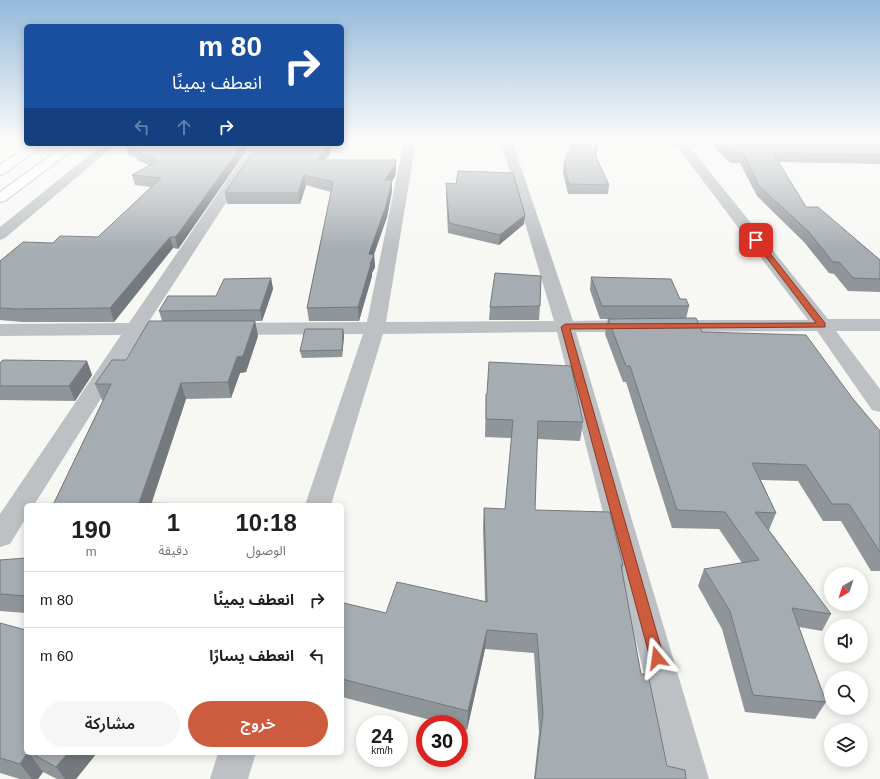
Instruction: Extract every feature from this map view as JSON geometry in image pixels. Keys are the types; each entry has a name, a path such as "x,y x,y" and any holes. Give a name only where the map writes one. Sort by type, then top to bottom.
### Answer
{"main road":[{"path":"0,198 28,177"}],"street":[{"path":"0,235 70,177"},
{"path":"0,536 236,177"},
{"path":"319,503 375,328 403,177"},
{"path":"518,177 565,327 690,779"},
{"path":"707,177 822,325 880,405"},
{"path":"212,329 880,324"},
{"path":"0,330 189,329"},
{"path":"229,779 236,755"}],"building":[{"path":"155,177 219,177 178,234 175,237 170,237 110,308 0,308 0,261 23,242 53,243 60,236 98,237 161,178"},
{"path":"236,177 303,177 298,193 225,193"},
{"path":"314,177 387,177 385,180 392,180 386,206 369,254 374,255 358,307 307,308 333,182"},
{"path":"457,177 514,177 525,215 500,235 449,223 446,183 456,184"},
{"path":"567,177 605,177 609,185 569,184"},
{"path":"755,177 788,177 806,207 818,207 880,260 880,279 853,278 839,262 833,262 808,231 759,186"},
{"path":"495,273 541,276 540,306 490,307"},
{"path":"591,277 671,279 680,299 686,299 689,306 602,306"},
{"path":"271,278 260,310 159,311 168,296 216,296 224,279"},
{"path":"696,318 702,332 806,335 853,399 880,431 880,552 849,504 832,504 806,465 752,463 776,513 755,512 824,605 824,611 829,611 831,614 792,608 824,696 824,702 753,695 730,611 704,569 759,560 725,512 677,510 630,366 626,366 608,319"},
{"path":"149,321 255,321 243,356 237,357 228,382 181,383 139,503 54,503 111,384 95,384 112,360 126,360"},
{"path":"305,329 343,329 342,350 300,351"},
{"path":"3,360 87,361 69,386 0,386 0,363"},
{"path":"489,362 571,366 583,422 538,421 535,510 610,512 623,565 621,565 641,674 648,674 667,766 685,770 686,779 535,779 543,714 537,634 487,630 468,711 344,680 344,603 386,613 397,582 487,602 484,508 505,509 513,420 486,419"},
{"path":"24,558 24,596 0,594 0,560"},
{"path":"0,623 24,629 24,755 26,755 20,764 0,758"},
{"path":"35,755 66,755 56,767"}],"route":[{"path":"657,658 565,327 822,325 756,240"}]}
